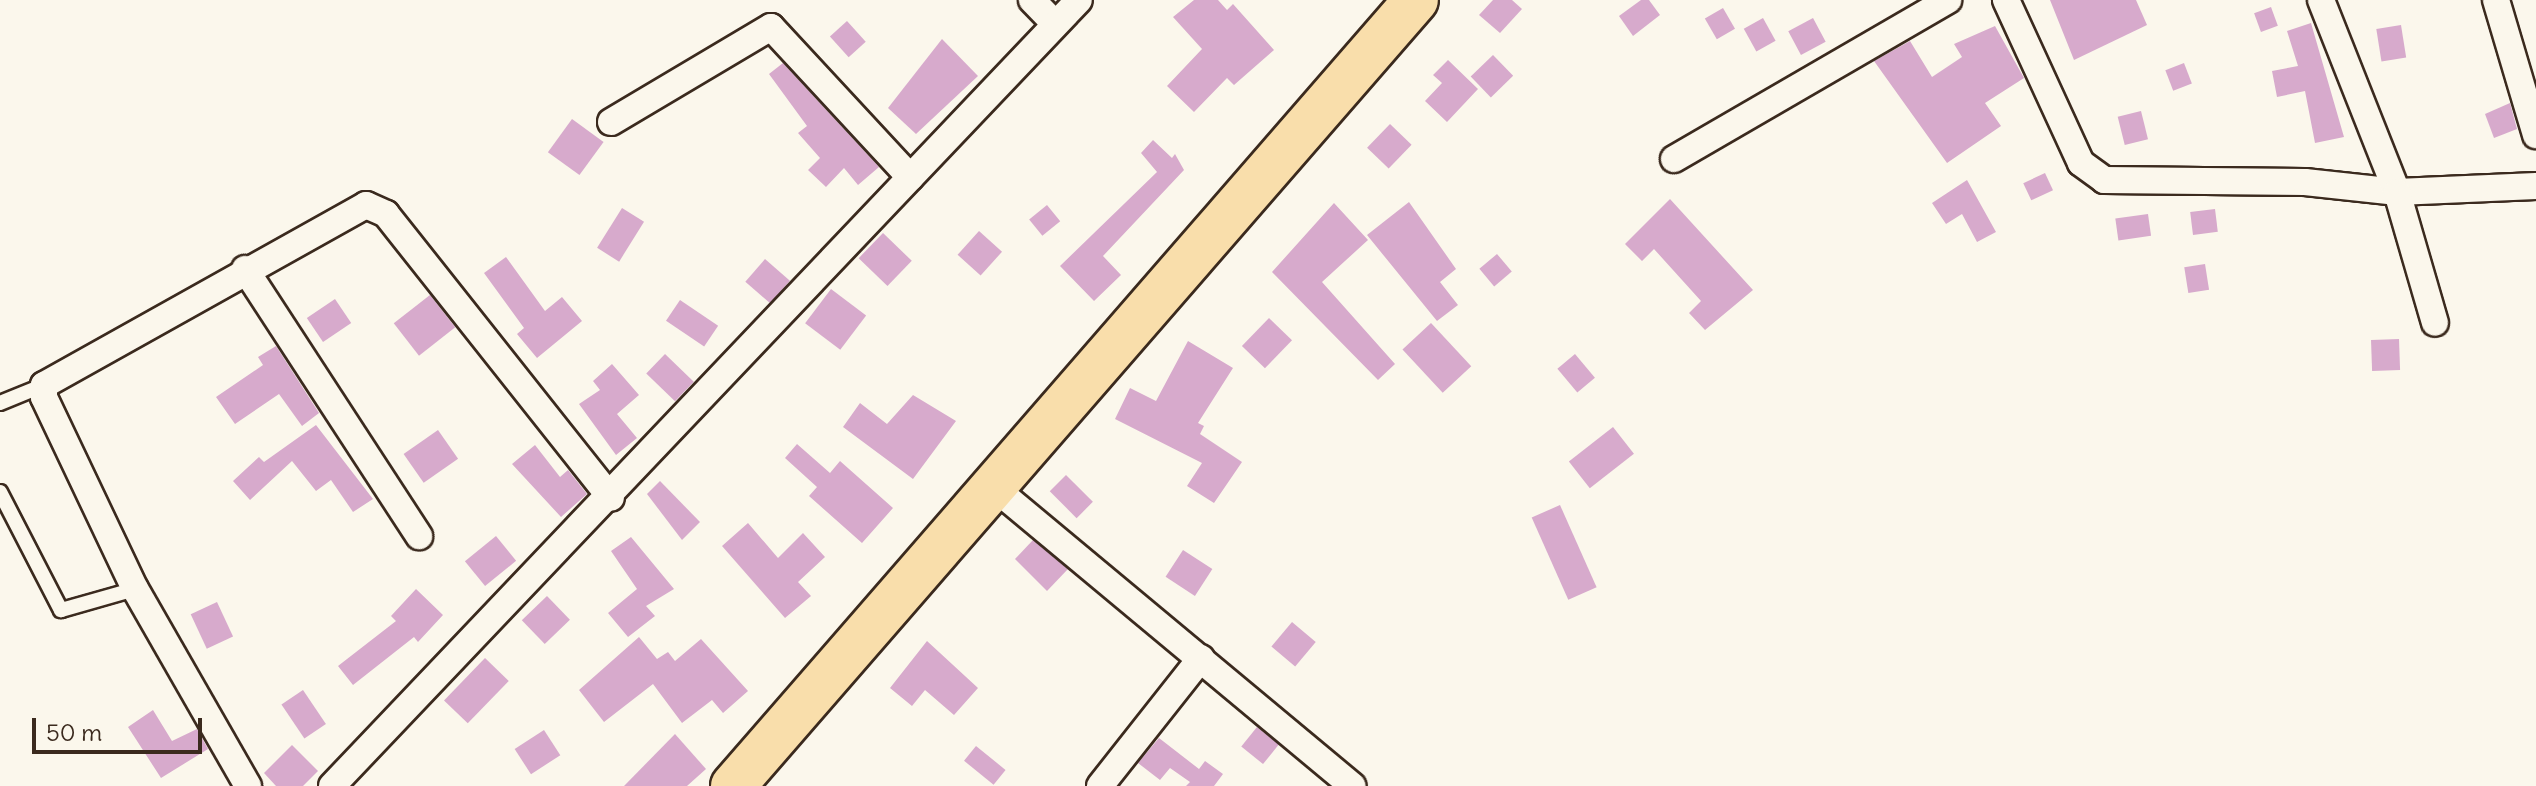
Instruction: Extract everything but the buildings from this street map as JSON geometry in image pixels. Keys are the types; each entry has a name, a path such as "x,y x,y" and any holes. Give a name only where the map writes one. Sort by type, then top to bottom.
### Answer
{"highway":[{"path":"733,786 996,489 1416,0"}],"street":[{"path":"1032,0 1055,24"},
{"path":"332,786 611,498 1079,0"},
{"path":"1674,159 1948,0"},
{"path":"2006,0 2092,174 2104,180 2305,182 2397,192 2536,186"},
{"path":"2321,0 2397,192 2435,323"},
{"path":"2496,0 2536,135"},
{"path":"611,122 771,27 910,177"},
{"path":"248,786 135,589 44,397 44,385 346,212 366,205 386,214 611,498"},
{"path":"245,269 419,536"},
{"path":"996,489 1353,786"},
{"path":"1100,786 1201,658"}],"lane":[{"path":"0,403 44,385"},
{"path":"0,492 61,610 135,589"}]}
